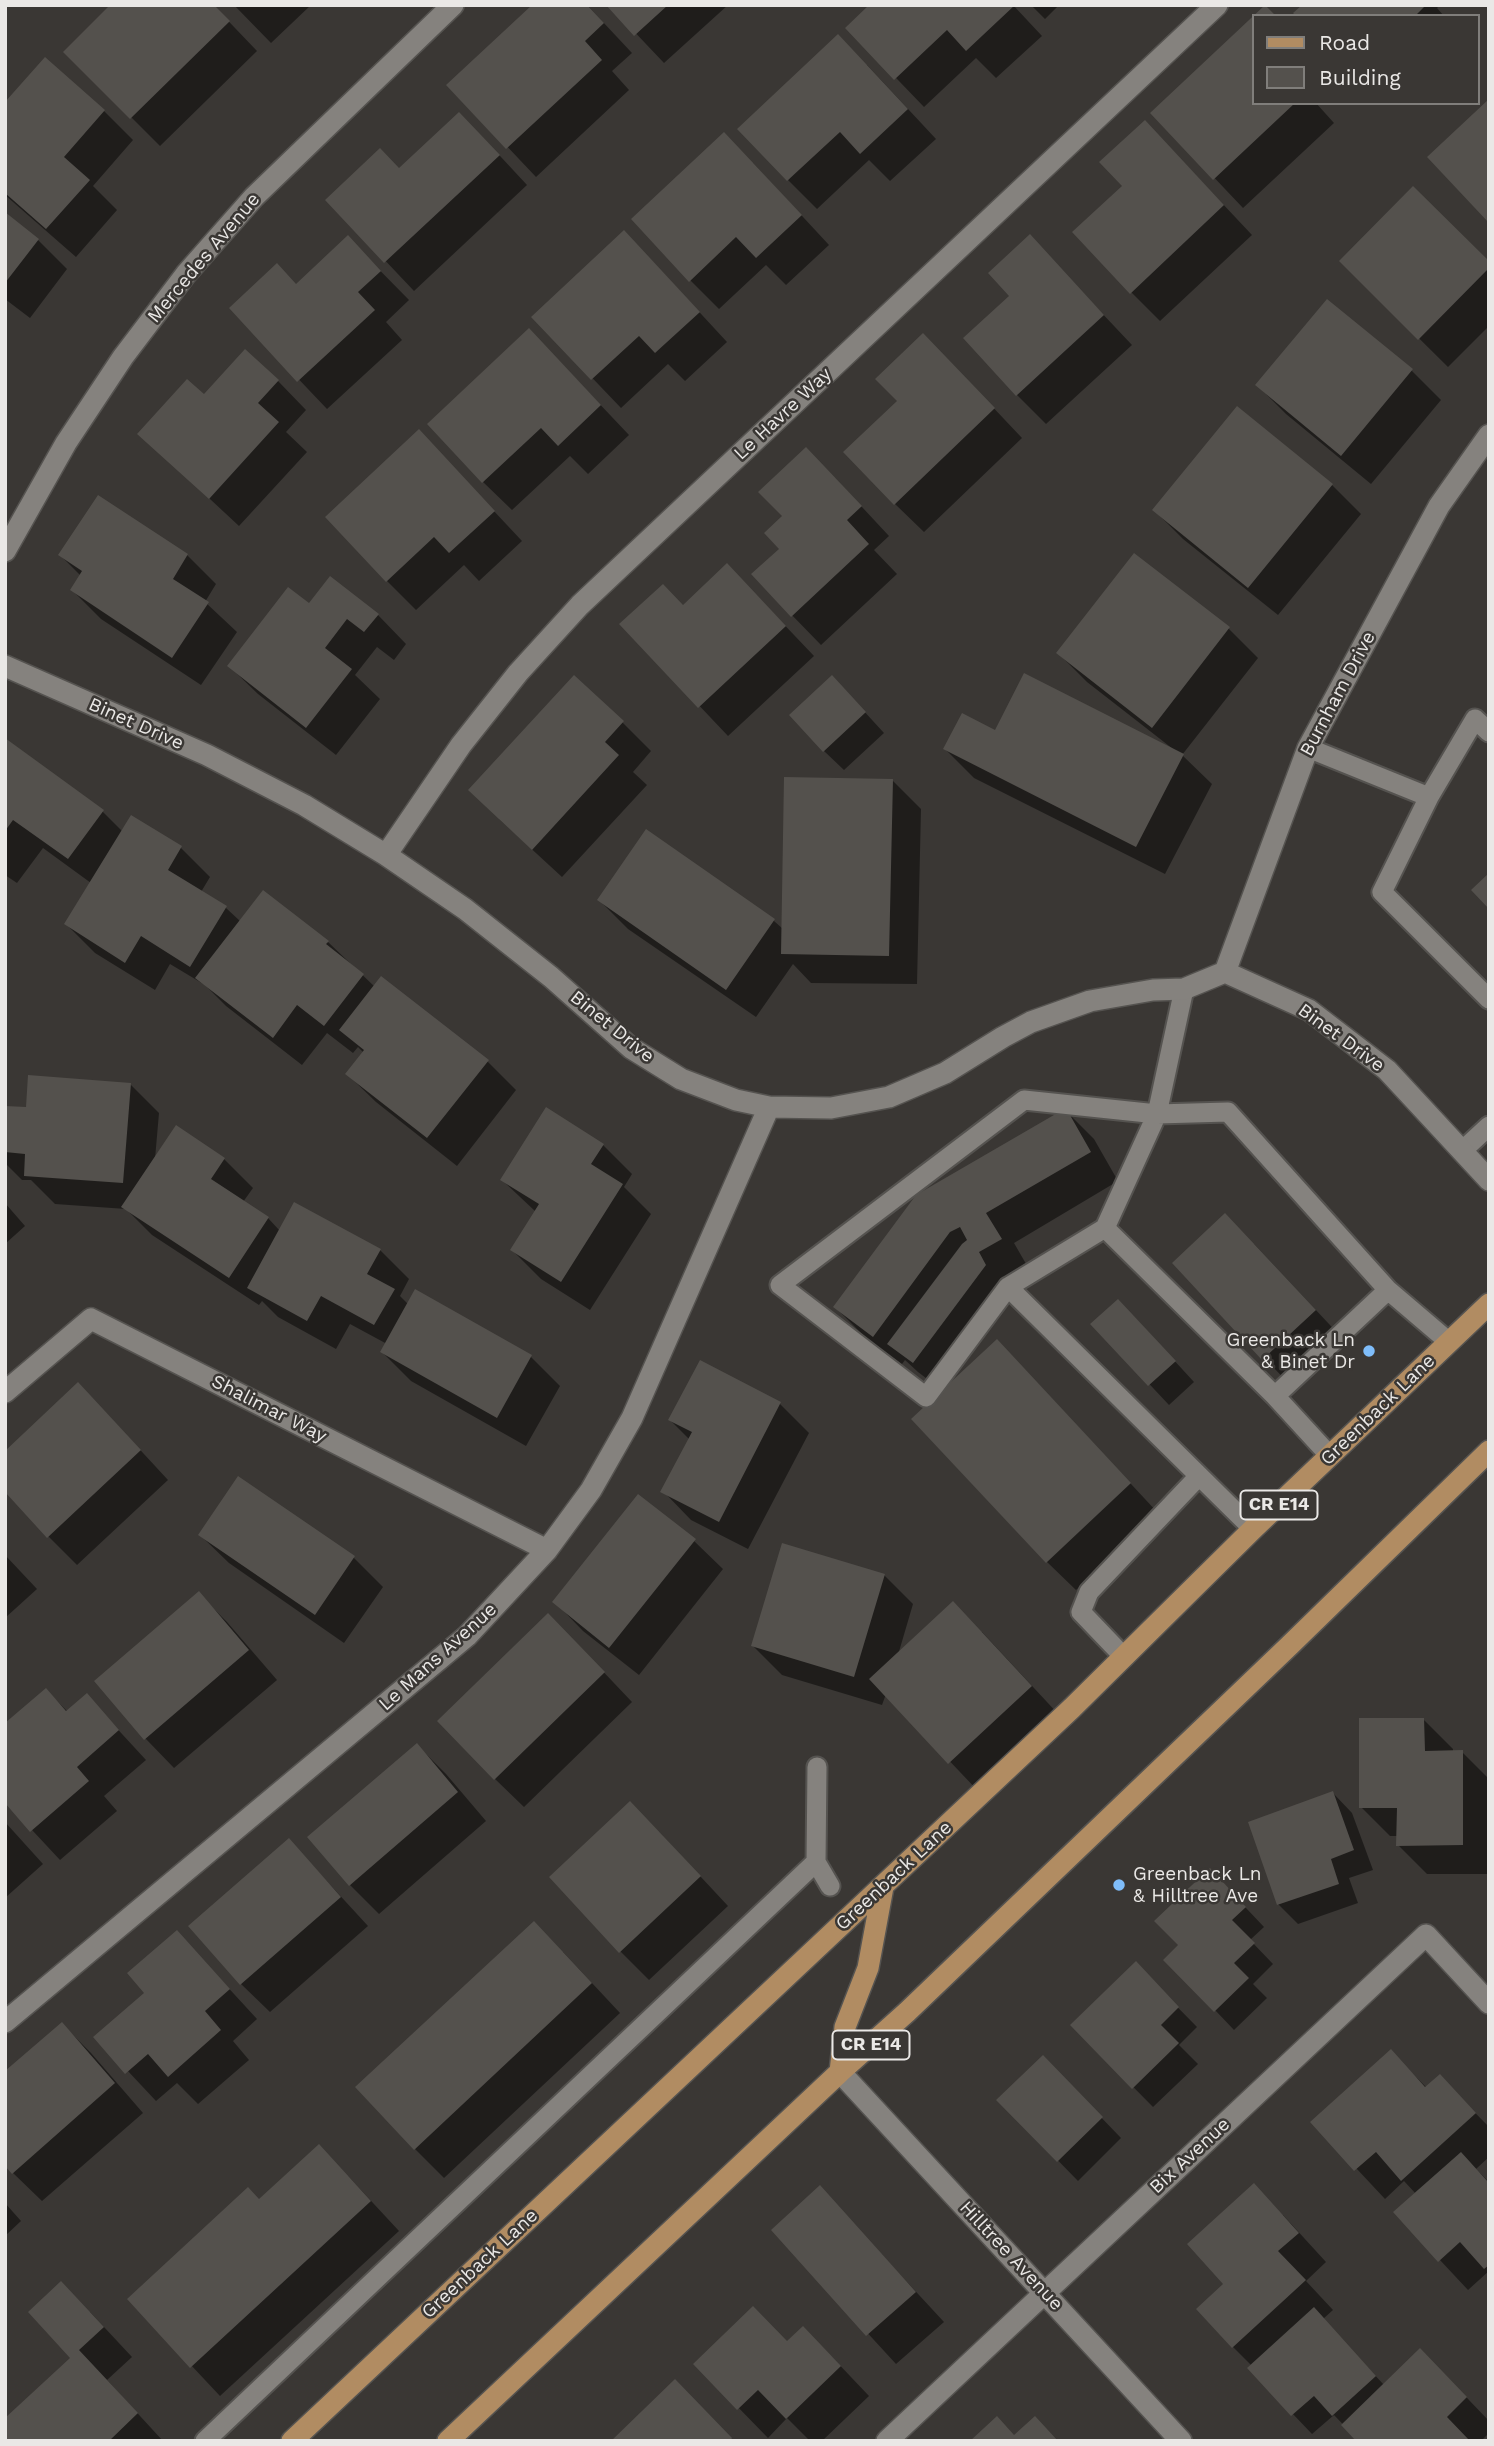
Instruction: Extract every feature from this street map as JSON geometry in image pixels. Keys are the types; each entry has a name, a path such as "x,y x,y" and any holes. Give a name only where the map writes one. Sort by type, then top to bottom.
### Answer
{"main road":[{"name":"Greenback Lane","path":"292,2441 883,1887 1489,1304"},
{"name":"CR E14","path":"448,2441 907,2012 1489,1451"},
{"path":"841,2072 845,2027 867,1968 883,1887"}],"street":[{"name":"Mercedes Avenue","path":"5,551 66,443 123,358 186,274 254,197 453,5"},
{"name":"Le Havre Way","path":"386,855 461,745 518,673 580,605 1217,5"},
{"name":"Burnham Drive","path":"1225,972 1308,748 1439,506 1489,435"},
{"name":"Binet Drive","path":"5,666 208,755 304,805 386,855 465,909 551,977 631,1048 681,1079 736,1100 769,1107 831,1108 889,1097 945,1073 1003,1037 1043,1018 1090,1001 1153,990 1184,989 1225,972 1309,1010 1387,1070 1489,1180"},
{"name":"Le Mans Avenue","path":"5,2022 467,1636 547,1550 591,1490 632,1418 769,1107"},
{"name":"Shalimar Way","path":"5,1392 91,1319 547,1550"},
{"name":"Bix Avenue","path":"887,2441 1426,1935 1489,2003"},
{"name":"Hilltree Avenue","path":"841,2072 1181,2441"}],"lane":[{"path":"1489,732 1475,719 1429,797 1381,892 1489,999"},
{"path":"1308,748 1429,797"},
{"path":"1184,989 1157,1114 1105,1228 1008,1287 926,1397 780,1285 1024,1100 1157,1114 1228,1112 1388,1290 1449,1342"},
{"path":"1463,1150 1489,1126"},
{"path":"1105,1228 1275,1396 1330,1456"},
{"path":"1008,1287 1253,1529"},
{"path":"1275,1396 1388,1290"},
{"path":"1124,1657 1081,1612 1089,1592 1199,1476"},
{"path":"817,1767 816,1862 830,1886"},
{"path":"205,2441 816,1862"}],"building":[{"path":"110,5 214,5 230,21 130,119 63,52"},
{"path":"532,5 587,5 604,23 585,41 602,60 506,149 446,85"},
{"path":"606,5 668,5 634,36"},
{"path":"869,5 1015,5 966,51 947,30 894,80 845,28"},
{"path":"1265,5 1274,14 1255,14"},
{"path":"1302,5 1426,5 1417,14 1293,13"},
{"path":"1252,17 1252,105 1293,105 1213,180 1150,113"},
{"path":"838,34 908,109 860,154 840,132 787,181 737,129"},
{"path":"45,57 105,110 64,157 90,180 46,229 5,193 5,102"},
{"path":"1489,99 1489,223 1427,157"},
{"path":"459,112 500,155 384,263 325,200 380,148 399,168"},
{"path":"1145,120 1224,205 1130,294 1072,232 1122,186 1099,162"},
{"path":"724,132 802,215 756,258 736,237 689,282 631,219"},
{"path":"1413,186 1489,261 1489,268 1418,340 1339,261"},
{"path":"5,212 39,239 5,283"},
{"path":"624,230 700,312 655,353 639,336 591,380 531,317"},
{"path":"1030,234 1104,315 1016,396 963,338 1009,296 988,273"},
{"path":"348,235 381,271 358,292 375,310 297,382 229,308 277,263 296,284"},
{"path":"1327,299 1413,369 1341,456 1255,385"},
{"path":"529,328 601,405 558,446 541,428 482,483 427,424"},
{"path":"923,333 995,408 894,505 843,452 897,401 875,379"},
{"path":"245,349 279,380 258,403 279,422 209,499 137,434 187,379 204,394"},
{"path":"1237,406 1333,484 1248,588 1152,510"},
{"path":"419,429 495,511 449,553 434,537 386,582 325,517"},
{"path":"806,447 862,506 847,520 869,544 791,617 751,574 779,549 764,533 782,516 758,492"},
{"path":"98,495 188,554 173,579 209,602 172,658 70,590 82,571 58,555"},
{"path":"1134,553 1230,627 1152,728 1056,653"},
{"path":"727,563 786,626 698,708 619,624 663,584 683,605"},
{"path":"330,576 379,614 364,632 347,619 325,648 352,669 306,728 227,666 288,587 309,603"},
{"path":"1024,673 1184,754 1136,847 943,749 962,713 995,730"},
{"path":"574,675 624,721 605,742 619,755 532,850 468,790"},
{"path":"832,675 866,712 823,752 789,715"},
{"path":"5,738 104,810 68,859 13,820 5,831"},
{"path":"784,777 893,779 889,956 781,954"},
{"path":"131,815 182,846 168,870 227,906 190,967 141,936 125,963 64,924"},
{"path":"646,829 775,919 726,990 597,900"},
{"path":"1489,873 1489,909 1471,890"},
{"path":"263,890 329,941 326,944 364,974 324,1026 297,1005 273,1038 195,978"},
{"path":"381,976 489,1060 427,1138 345,1074 364,1050 339,1030"},
{"path":"28,1075 131,1083 123,1183 24,1176 25,1154 5,1152 5,1106 26,1107"},
{"path":"546,1107 604,1144 591,1164 623,1184 561,1282 510,1250 539,1204 500,1180"},
{"path":"1066,1108 1091,1152 986,1213 1002,1239 979,1252 986,1265 913,1363 887,1344 967,1240 960,1227 950,1232 873,1337 833,1307 916,1195"},
{"path":"176,1125 225,1158 211,1179 269,1217 229,1278 121,1207"},
{"path":"294,1202 381,1249 367,1274 395,1289 374,1325 321,1296 307,1321 247,1288"},
{"path":"1225,1213 1316,1310 1262,1360 1172,1263"},
{"path":"415,1289 532,1355 497,1418 380,1352"},
{"path":"1118,1299 1176,1361 1148,1386 1090,1324"},
{"path":"997,1339 1131,1483 1046,1563 911,1419"},
{"path":"700,1360 781,1402 719,1522 660,1492 692,1432 668,1420"},
{"path":"78,1382 141,1450 47,1538 5,1492 5,1451"},
{"path":"238,1476 355,1556 315,1615 198,1535"},
{"path":"638,1494 696,1539 609,1648 552,1602"},
{"path":"782,1543 885,1574 854,1677 751,1646"},
{"path":"199,1591 249,1650 144,1740 94,1681"},
{"path":"953,1601 1032,1686 948,1764 869,1679"},
{"path":"548,1613 605,1672 494,1780 437,1721"},
{"path":"46,1688 66,1711 87,1693 119,1730 77,1767 89,1781 30,1832 5,1803 5,1723"},
{"path":"1359,1718 1424,1718 1425,1751 1463,1750 1463,1845 1396,1846 1397,1808 1359,1808"},
{"path":"417,1743 458,1792 349,1886 307,1837"},
{"path":"1333,1791 1354,1850 1331,1859 1339,1884 1277,1905 1248,1822"},
{"path":"630,1801 701,1876 619,1953 549,1877"},
{"path":"289,1838 341,1897 240,1985 188,1926"},
{"path":"1210,1868 1246,1907 1232,1920 1255,1943 1234,1963 1249,1978 1214,2012 1163,1960 1178,1945 1154,1921"},
{"path":"534,1921 592,1983 414,2150 355,2087"},
{"path":"177,1930 230,1989 205,2011 221,2030 168,2077 148,2054 125,2074 93,2037 144,1993 127,1973"},
{"path":"1136,1961 1179,2007 1161,2025 1179,2043 1132,2089 1070,2025"},
{"path":"62,2022 115,2083 12,2174 5,2166 5,2071"},
{"path":"1391,2049 1425,2087 1440,2074 1476,2113 1401,2181 1376,2152 1354,2171 1310,2122"},
{"path":"1043,2055 1103,2117 1057,2162 996,2100"},
{"path":"319,2144 371,2201 190,2368 127,2299 248,2187 259,2199"},
{"path":"1461,2152 1489,2183 1489,2265 1484,2269 1460,2242 1438,2262 1393,2212"},
{"path":"1254,2183 1299,2233 1278,2251 1306,2280 1232,2348 1196,2309 1223,2284 1187,2244"},
{"path":"820,2185 916,2292 866,2336 771,2230"},
{"path":"61,2281 104,2327 79,2350 138,2413 109,2441 5,2441 5,2418 70,2358 28,2312"},
{"path":"753,2306 787,2341 803,2326 841,2366 786,2419 758,2390 737,2410 693,2364"},
{"path":"1314,2307 1376,2376 1332,2416 1314,2396 1291,2416 1247,2368"},
{"path":"1420,2348 1467,2397 1447,2417 1470,2441 1356,2441 1341,2425"},
{"path":"675,2379 732,2438 730,2441 611,2441"},
{"path":"997,2416 1014,2435 1035,2416 1058,2441 970,2441"}],"place":[{"name":"Greenback Ln & Binet Dr","path":"1369,1351"},
{"name":"Greenback Ln & Hilltree Ave","path":"1119,1885"}]}
